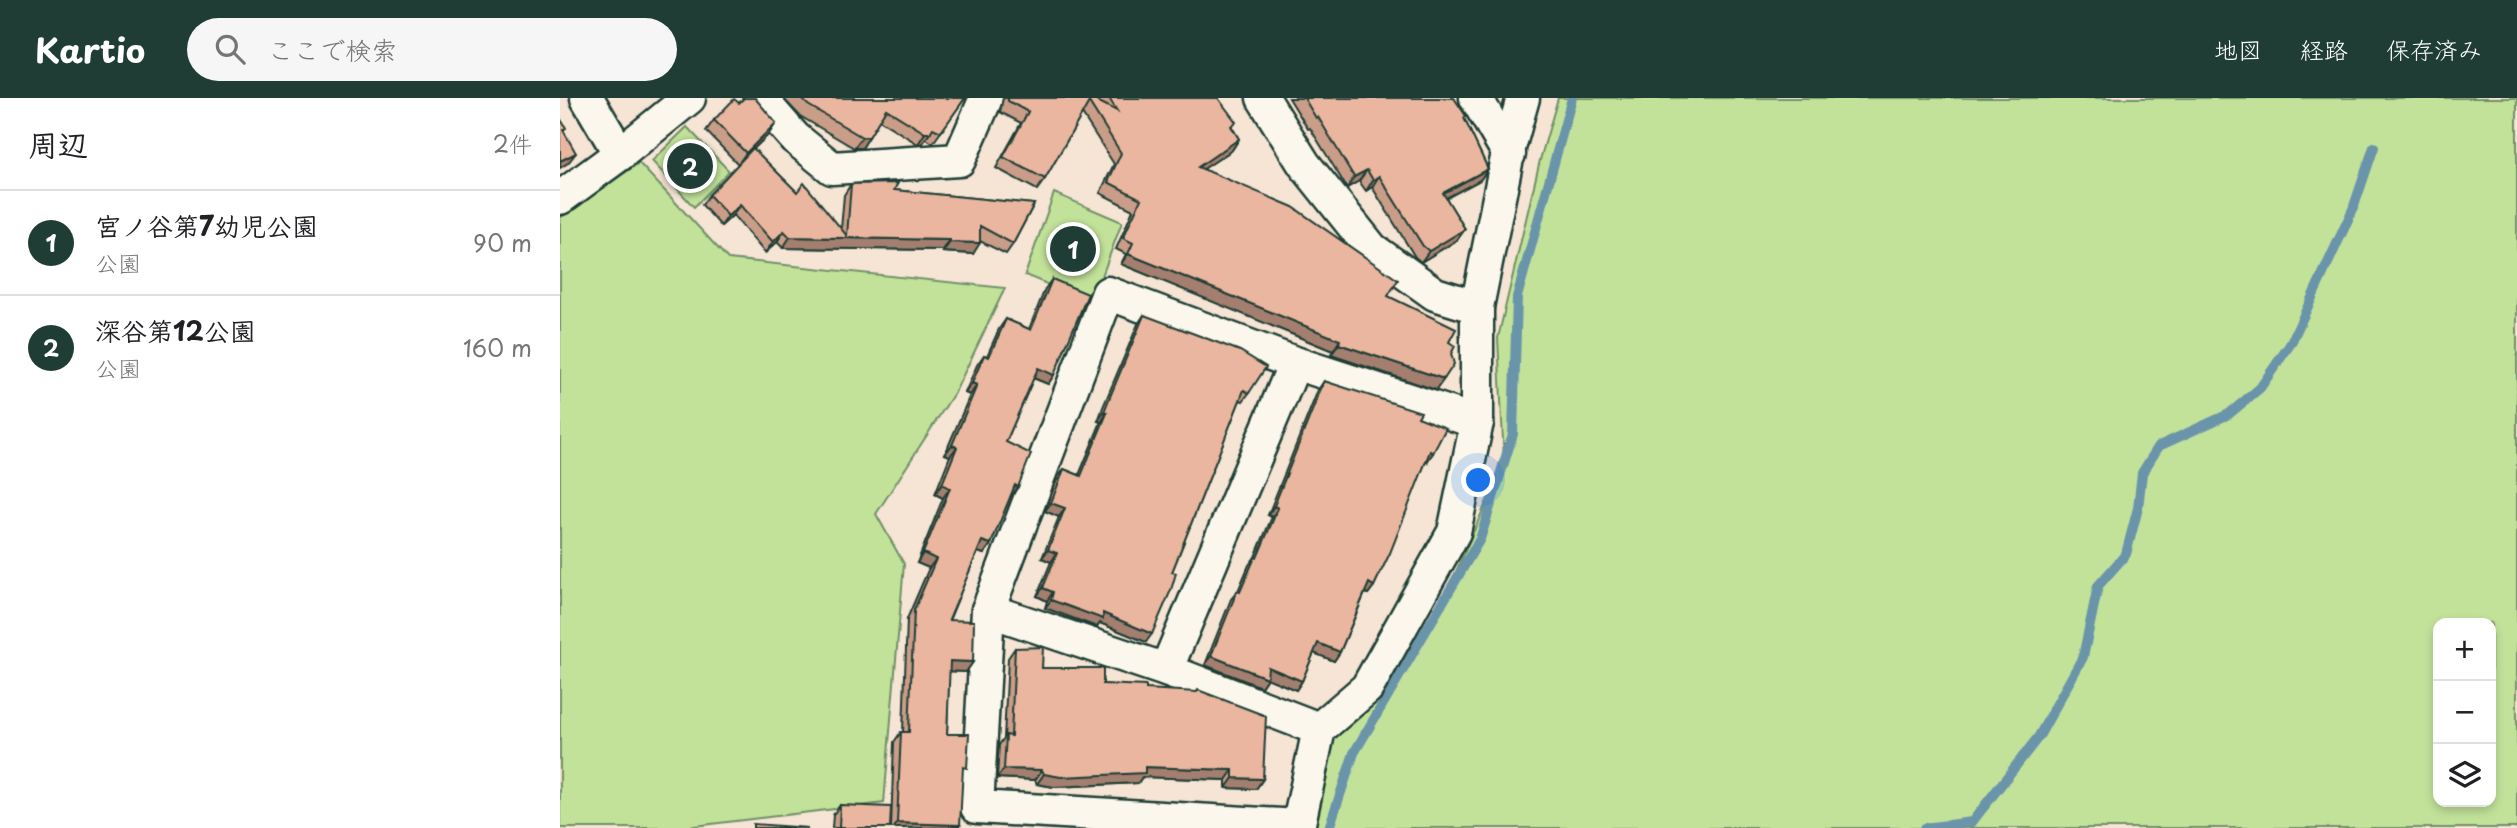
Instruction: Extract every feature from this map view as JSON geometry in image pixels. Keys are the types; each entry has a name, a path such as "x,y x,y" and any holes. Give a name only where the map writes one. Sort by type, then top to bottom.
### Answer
{"street":[{"path":"587,98 620,154"},
{"path":"560,198 689,98"},
{"path":"760,98 795,138 832,168 959,160 986,98"},
{"path":"1263,98 1304,164 1372,249 1434,294 1476,307"},
{"path":"1476,98 1508,154"},
{"path":"1476,422 1295,363 1108,293 988,610 977,807 1298,827 1319,729 1367,688 1454,532 1476,422 1476,307 1508,154 1523,98"},
{"path":"1166,670 1295,363"},
{"path":"988,610 1166,670 1319,729"}],"green space":[{"path":"1558,98 2517,98 2517,828 1313,828 1334,738 1392,683 1451,583 1504,462 1498,338 1540,160"},
{"path":"687,127 729,171 694,207 652,161"},
{"path":"639,163 728,259 1005,288 956,390 876,514 904,564 884,803 678,828 560,828 560,218"},
{"path":"1054,193 1122,222 1092,303 1025,275"}],"building":[{"path":"744,98 755,98 776,123 746,153 714,120 734,99 739,103"},
{"path":"801,98 965,98 941,132 933,128 930,133 925,133 886,109 869,137 862,137 808,105"},
{"path":"1008,98 1091,98 1117,111 1109,98 1218,98 1236,122 1231,126 1239,139 1198,167 1293,207 1398,280 1388,296 1456,329 1449,342 1455,346 1451,354 1454,364 1444,379 1339,344 1340,340 1128,254 1133,243 1123,238 1141,199 1108,182 1121,153 1089,102 1045,179 1003,157 1028,112 1008,101"},
{"path":"1304,98 1454,98 1466,116 1464,118 1488,169 1443,193 1465,229 1429,251 1423,246 1379,176 1373,180 1367,170 1354,177"},
{"path":"560,118 566,128 563,130 576,153 560,161"},
{"path":"753,148 797,192 804,183 847,236 851,184 898,183 894,190 1034,204 1013,244 980,226 980,243 790,237 784,231 773,242 740,205 728,216 709,195"},
{"path":"1052,279 1088,294 1054,375 1038,368 1006,442 1031,454 991,544 982,541 949,620 974,621 973,662 950,661 947,734 969,734 967,768 963,767 960,825 897,823 901,732 909,732 914,610 936,559 923,553 950,488 942,484 957,447 952,445 977,385 972,383 984,355 989,357 1006,319 1031,330"},
{"path":"1144,315 1240,351 1266,367 1249,393 1244,390 1172,572 1176,573 1171,590 1152,634 1103,613 1103,619 1051,600 1053,592 1043,588 1057,553 1048,550 1065,508 1051,503 1064,469 1081,476"},
{"path":"1324,381 1421,412 1418,417 1446,428 1433,453 1430,451 1390,553 1374,586 1369,583 1340,652 1318,643 1302,681 1268,667 1267,678 1211,656 1237,591 1240,592 1255,557 1257,558 1278,508 1274,506"},
{"path":"1043,647 1042,668 1103,668 1103,684 1146,686 1146,689 1198,690 1266,716 1263,779 1233,778 1233,770 1145,767 1145,773 1061,777 1044,774 1042,770 1004,769 1006,735 1011,736 1015,648"},
{"path":"840,805 891,807 890,828 839,828"},
{"path":"753,824 808,828 753,828"}],"waterway":[{"path":"1329,828 1354,753 1480,539 1513,434 1517,297 1572,98"},
{"path":"1924,828 1972,822 2039,736 2083,657 2098,586 2126,554 2138,508 2142,473 2159,446 2229,414 2260,388 2291,343 2353,209 2374,147"}],"place":[{"name":"深谷第12公園","path":"690,166"},
{"name":"宮ノ谷第7幼児公園","path":"1073,249"}]}
